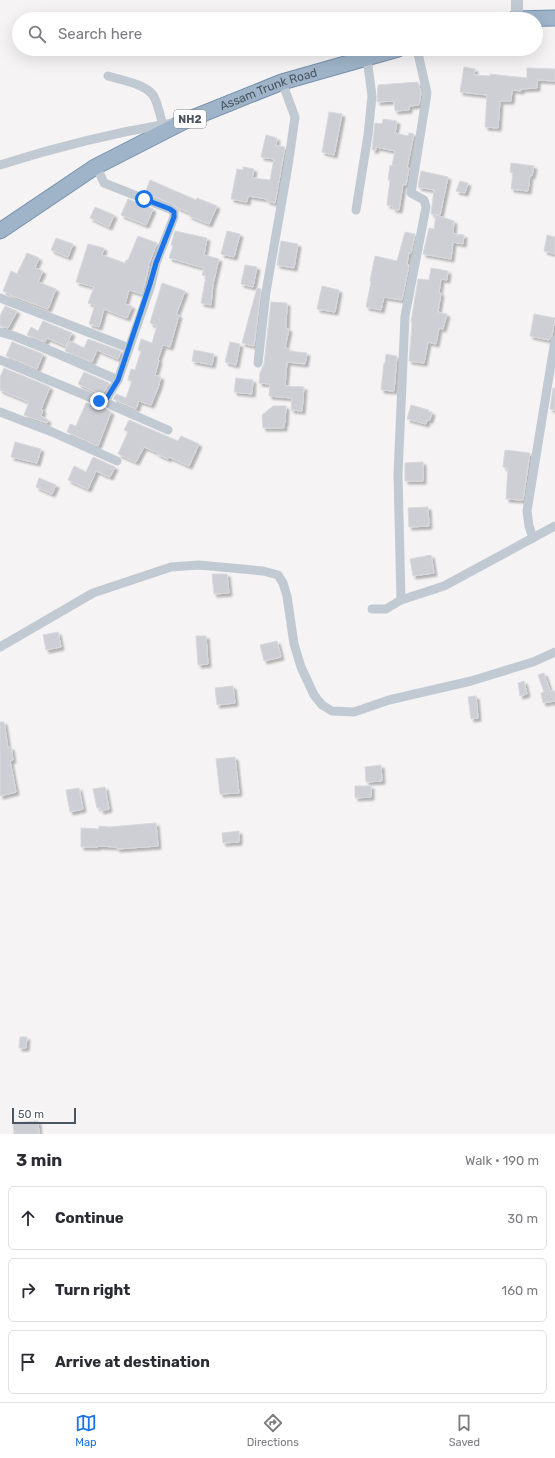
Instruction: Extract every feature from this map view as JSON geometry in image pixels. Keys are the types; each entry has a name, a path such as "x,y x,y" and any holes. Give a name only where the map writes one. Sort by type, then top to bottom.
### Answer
{"highway":[{"path":"543,18 555,18"},
{"name":"Assam Trunk Road","path":"0,231 95,167 185,121 282,82 374,56"}],"street":[{"path":"516,12 517,0"},
{"path":"401,600 398,474 405,316 426,207 424,200 411,193 427,93 419,56"},
{"path":"356,210 368,135 372,96 367,58"},
{"path":"108,76 135,84 149,91 154,96 164,125"},
{"path":"258,363 266,292 295,117 282,82"},
{"path":"0,165 35,154 117,133 185,121"},
{"path":"95,167 104,183 170,209 174,212 174,217 156,263 130,348 118,380 105,401"},
{"path":"0,298 130,348"},
{"path":"0,332 44,348 118,380"},
{"path":"533,538 527,512 555,340"},
{"path":"0,360 99,401 105,401 168,430"},
{"path":"0,412 52,432 117,461"},
{"path":"372,609 386,609 401,600 444,586 555,526"},
{"path":"0,647 93,593 171,567 199,565 264,570 278,576 283,583 287,596 294,644 301,667 314,695 322,705 332,711 354,712 389,700 471,681 533,662 555,652"}],"building":[{"path":"464,67 475,69 474,75 490,76 490,74 527,78 527,68 555,69 555,81 537,80 537,88 521,89 521,91 512,90 511,101 500,101 498,128 485,127 487,95 460,92"},
{"path":"418,82 421,93 419,105 409,106 409,110 395,111 394,101 377,102 378,85"},
{"path":"329,112 342,114 334,155 322,152"},
{"path":"383,119 397,121 395,133 408,136 409,133 414,134 407,168 409,168 406,185 403,184 399,210 393,209 393,206 387,205 390,165 392,166 395,151 376,147 376,150 372,150 375,123 382,124"},
{"path":"266,135 277,138 276,146 285,147 275,203 267,201 267,199 248,196 247,202 231,199 237,169 243,170 243,167 254,169 252,178 270,180 274,159 261,157"},
{"path":"511,163 534,166 532,176 530,175 528,191 511,189 513,173 510,172"},
{"path":"421,171 448,177 440,215 431,214 434,190 418,187"},
{"path":"150,180 196,200 197,198 217,206 209,224 189,216 190,213 172,204 145,193"},
{"path":"460,181 468,183 465,193 456,191"},
{"path":"128,199 153,209 146,225 121,215"},
{"path":"95,207 114,215 109,227 90,218"},
{"path":"436,215 454,221 453,234 464,235 463,244 453,242 451,259 423,254 429,228 434,229"},
{"path":"175,231 207,238 204,255 219,259 213,284 211,305 201,303 206,276 202,275 204,268 169,258 173,246 171,245"},
{"path":"227,231 240,234 234,257 221,254"},
{"path":"405,232 415,234 411,253 409,252 407,264 409,265 402,300 384,297 381,310 366,307 375,256 397,261"},
{"path":"547,235 555,237 555,254 544,251"},
{"path":"138,236 157,243 148,266 142,294 129,290 125,304 132,306 127,318 104,309 99,327 89,324 95,305 88,303 94,287 76,282 88,244 104,248 102,255 125,263 126,260 128,260"},
{"path":"56,238 73,244 68,257 51,250"},
{"path":"281,241 298,244 294,268 277,265"},
{"path":"27,253 39,258 35,268 43,271 38,282 56,289 48,309 3,291 11,271 17,274"},
{"path":"245,265 257,267 253,287 241,284"},
{"path":"431,268 448,271 447,280 441,279 439,293 441,293 438,312 447,314 443,329 439,328 436,344 428,342 424,363 409,361 411,322 418,279 429,280"},
{"path":"162,283 185,291 176,315 179,315 170,347 163,345 158,359 155,375 161,377 151,405 139,401 136,409 113,399 116,394 126,398 132,381 128,380 131,369 135,370 141,351 138,350 141,339 152,343 157,326 150,323"},
{"path":"322,286 339,290 335,312 317,309"},
{"path":"257,288 261,289 254,346 242,343"},
{"path":"271,302 287,303 286,328 289,329 285,348 290,349 289,351 307,353 305,364 287,362 285,386 304,387 302,411 291,410 292,398 269,396 270,384 259,383 260,373 264,364"},
{"path":"5,306 17,311 8,328 0,326 0,316"},
{"path":"534,314 555,318 552,335 549,340 530,336"},
{"path":"43,321 72,333 66,346 47,338 45,342 27,335 31,327 38,331"},
{"path":"88,339 121,351 118,359 97,350 92,362 65,351 70,341 84,348"},
{"path":"12,342 43,354 37,369 6,356"},
{"path":"230,342 240,344 236,365 225,362"},
{"path":"194,350 214,354 212,365 192,361"},
{"path":"386,354 397,356 394,391 381,390"},
{"path":"4,368 50,387 41,409 43,410 41,416 48,420 47,423 24,415 29,402 0,390 0,377"},
{"path":"84,372 109,383 102,395 78,384"},
{"path":"236,378 253,380 252,394 234,392"},
{"path":"553,388 555,388 555,410 550,409"},
{"path":"86,403 97,407 103,407 111,412 98,446 67,432 70,424 76,426"},
{"path":"411,405 429,410 428,412 432,412 430,420 427,420 426,424 407,419"},
{"path":"273,406 286,406 284,428 263,428 262,415"},
{"path":"129,420 178,441 181,436 199,444 189,466 169,457 168,459 144,447 136,462 118,454 128,432 124,430"},
{"path":"15,442 41,449 37,463 11,457"},
{"path":"505,450 530,453 523,500 506,499 508,468 503,467"},
{"path":"93,457 115,467 110,477 96,471 88,489 68,480 74,466 86,472"},
{"path":"423,462 423,481 405,481 405,463"},
{"path":"39,478 56,485 52,494 36,487"},
{"path":"428,507 429,526 409,527 408,508"},
{"path":"431,555 434,573 413,576 410,559"},
{"path":"212,574 227,574 229,593 214,594"},
{"path":"58,632 61,647 46,650 43,635"},
{"path":"196,636 206,636 208,664 198,665"},
{"path":"277,641 281,657 264,661 260,645"},
{"path":"544,673 550,691 555,691 555,701 543,703 541,693 544,692 538,675"},
{"path":"524,681 527,694 520,696 518,683"},
{"path":"233,686 235,703 217,705 215,688"},
{"path":"476,696 478,718 471,719 468,697"},
{"path":"0,722 4,722 8,748 11,747 13,760 10,761 16,792 0,796"},
{"path":"235,757 239,793 220,794 216,759"},
{"path":"381,765 382,781 366,782 365,767"},
{"path":"355,786 371,786 371,797 355,798"},
{"path":"105,787 109,809 101,811 100,807 97,808 93,789"},
{"path":"79,788 83,809 70,812 66,790"},
{"path":"156,823 158,846 117,849 117,847 81,847 81,828 99,829 99,826 109,827"},
{"path":"239,831 239,842 223,843 222,833"},
{"path":"20,1037 27,1037 26,1048 19,1048"},
{"path":"38,1121 39,1134 14,1134 13,1123"}],"route":[{"path":"99,401 105,401 118,380 130,348 156,263 174,217 174,212 170,209 144,199"}]}
